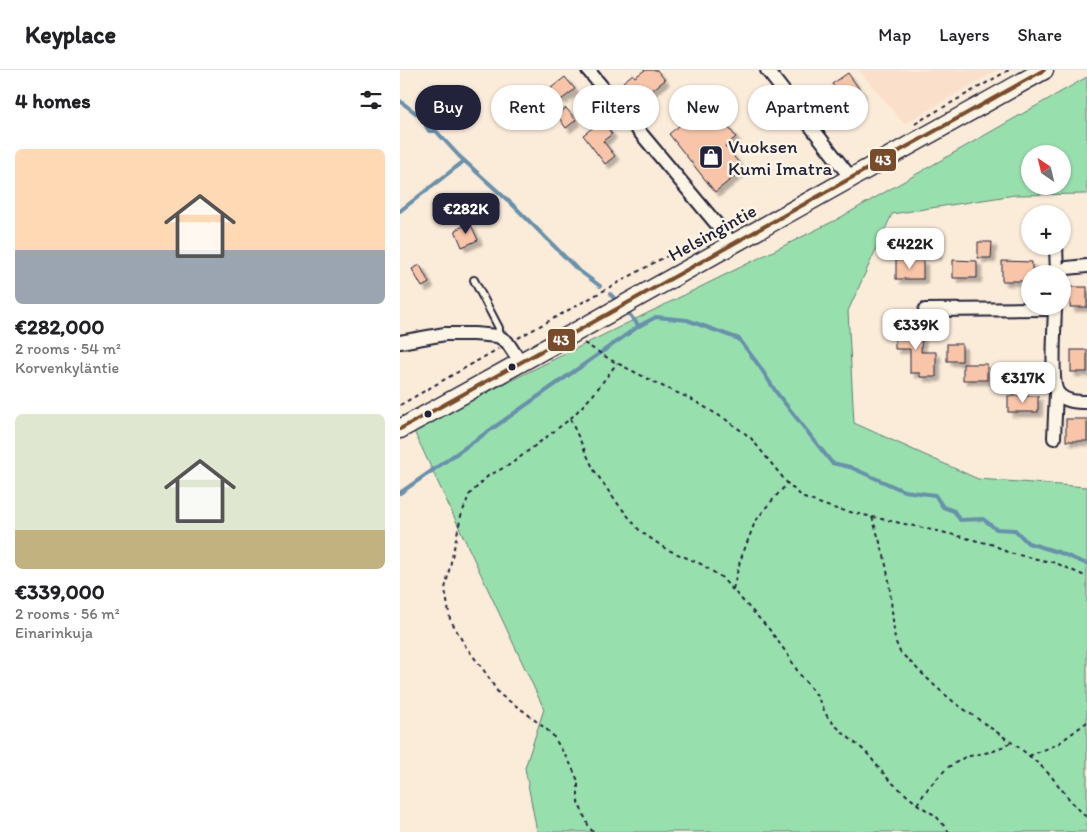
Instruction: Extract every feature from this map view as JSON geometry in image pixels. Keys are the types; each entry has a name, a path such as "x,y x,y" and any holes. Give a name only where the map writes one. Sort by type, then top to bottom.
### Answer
{"main road":[{"name":"Helsingintie","path":"400,429 572,334 728,239 851,178 1044,70"}],"street":[{"path":"588,70 728,239"},
{"path":"767,70 851,178"},
{"path":"1071,268 1087,266"},
{"path":"924,310 1021,308"},
{"path":"1054,438 1056,392 1054,377 1055,315"},
{"path":"400,342 445,334 498,336 508,344 521,363"},
{"path":"1056,392 1064,399 1073,402 1087,402"}],"lane":[{"path":"474,280 499,328 498,336"}],"path":[{"path":"914,125 1009,70"},
{"path":"400,405 659,260 687,247 728,239"},
{"path":"572,334 617,363 689,398 725,419 750,437 788,484 804,498 834,508 994,545 1009,553 1056,563 1087,577"},
{"path":"593,832 578,802 578,781 571,765 552,734 499,694 464,644 450,619 445,589 461,516 469,495 488,476 511,464 570,419 594,395 617,363"},
{"path":"570,419 594,470 640,531 666,549 708,568 733,588 769,629 817,696 828,718 866,752 889,780 917,804 936,816 949,832"},
{"path":"733,588 740,561 755,522 788,484"},
{"path":"872,517 884,555 889,581 895,640 900,652 955,704 1029,756 1051,776 1087,818"},
{"path":"1029,756 1058,744 1087,722"},
{"path":"917,804 946,768 965,757 994,751 1010,743"}],"shaded area":[{"path":"859,70 998,70 904,124"}],"green space":[{"path":"1087,77 1087,194 1071,194 1071,145 1021,145 1021,195 892,214 848,311 854,423 978,479 1087,487 1087,832 537,832 525,768 544,709 413,429 836,220"}],"building":[{"path":"645,70 657,70 665,80 659,85 625,85 623,82 633,74 635,77"},
{"path":"848,73 856,85 833,85"},
{"path":"565,77 573,87 573,91 563,98 563,85 555,85"},
{"path":"566,108 573,116 573,122 566,128 563,124 563,110"},
{"path":"590,130 609,130 612,134 603,141 615,156 605,164 583,135"},
{"name":"Vuoksen Kumi Imatra","path":"674,130 730,130 736,137 725,146 744,169 715,192 669,134"},
{"path":"470,223 478,240 462,247 455,230"},
{"path":"918,240 937,240 937,255 918,254"},
{"path":"978,242 992,242 991,258 978,258"},
{"path":"896,260 923,260 923,279 896,279"},
{"path":"953,260 977,261 977,278 953,278"},
{"path":"1002,261 1032,262 1032,265 1021,265 1021,281 1002,281"},
{"path":"420,265 429,283 422,287 412,269"},
{"path":"1071,287 1087,287 1087,307 1071,307"},
{"path":"903,325 922,325 921,352 936,352 936,377 920,377 920,373 910,373 910,349 895,349 895,328 903,328"},
{"path":"947,344 962,344 962,361 947,361"},
{"path":"1071,350 1087,350 1087,372 1071,372"},
{"path":"963,364 987,364 987,380 963,380"},
{"path":"1008,396 1038,396 1038,412 1008,412"},
{"path":"1066,419 1087,419 1087,441 1066,441"}],"waterway":[{"path":"400,101 426,121 429,131 436,131 459,156 514,206 577,269 600,286"},
{"path":"400,211 464,161"},
{"path":"610,294 615,299"},
{"path":"629,314 639,326"},
{"path":"400,493 639,326 656,317 687,320 739,339 776,392 832,463 850,467 904,491 935,495 943,507 954,511 960,520 983,519 996,529 1015,530 1028,543 1058,552 1087,564"}],"transit line":[{"name":"43","path":"400,429 1044,70"}],"place":[{"name":"Vuoksen Kumi Imatra","path":"711,157"}]}
